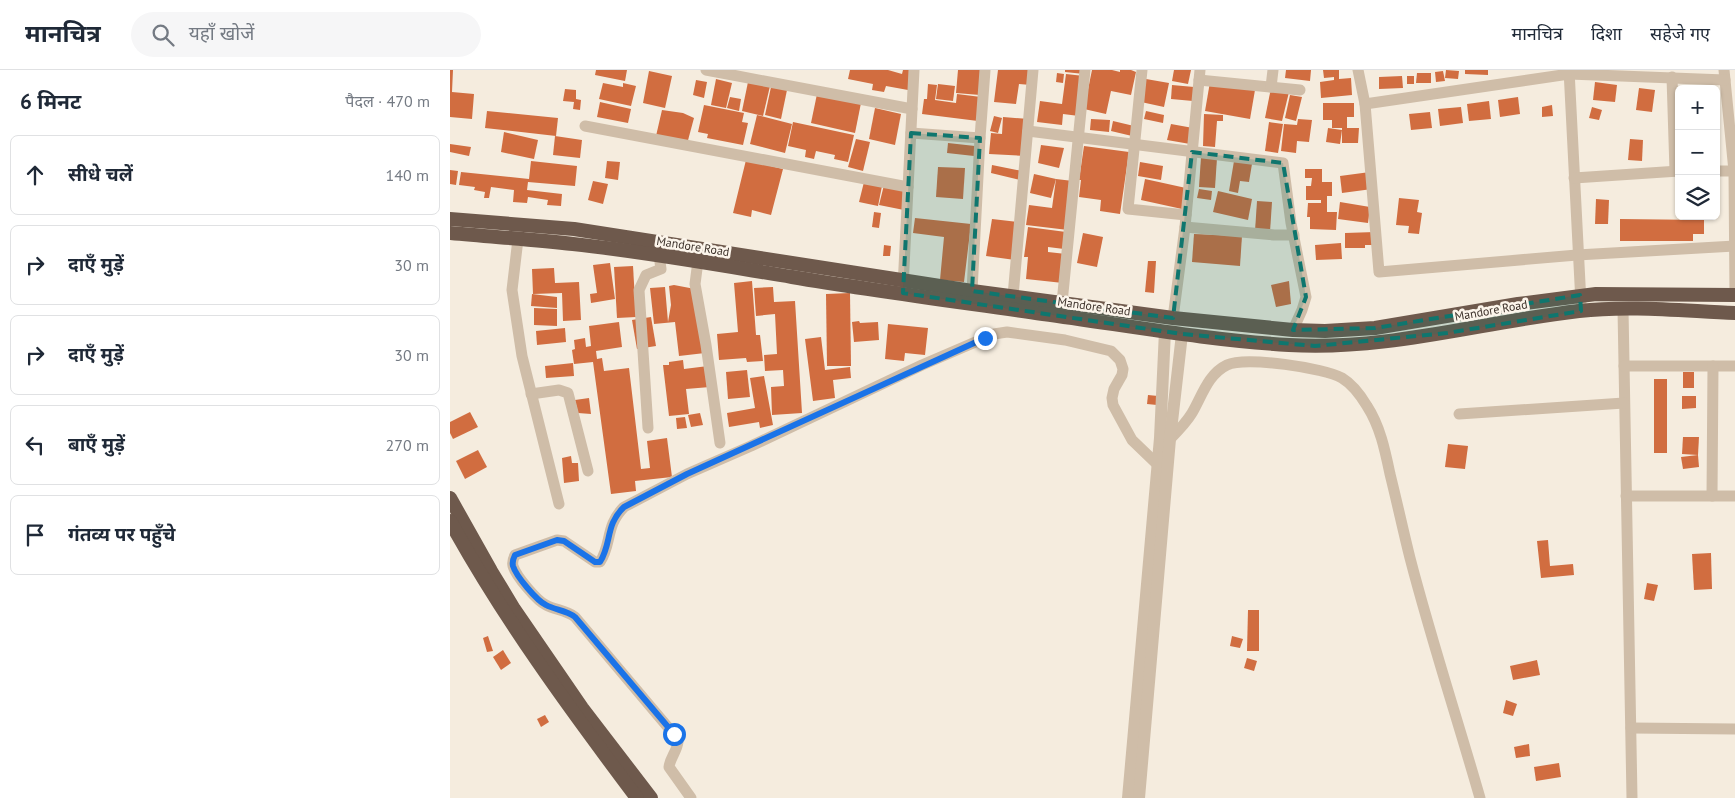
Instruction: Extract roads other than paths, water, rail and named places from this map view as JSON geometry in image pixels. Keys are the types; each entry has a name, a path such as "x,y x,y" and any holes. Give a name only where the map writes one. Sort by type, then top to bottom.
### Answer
{"highway":[{"name":"Mandore Road","path":"450,219 574,230 1182,334 1287,345 1324,346 1380,342 1447,334 1581,310 1623,309 1735,313"},
{"name":"Mandore Road","path":"450,233 659,255 794,278 972,291 1228,325 1293,330 1325,331 1375,328 1518,304 1596,294 1735,295"},
{"path":"450,498 514,609 582,708 651,798"},
{"path":"450,521 509,619 575,716 637,798"}],"street":[{"path":"706,70 912,109"},
{"path":"903,287 914,70"},
{"path":"972,291 985,70"},
{"path":"1013,296 1033,70"},
{"path":"1062,303 1085,70"},
{"path":"1142,70 1128,209 1186,215"},
{"path":"1271,87 1273,70"},
{"path":"1358,70 1365,104 1379,272 1577,255 1734,246"},
{"path":"1365,104 1544,74 1569,72 1672,77 1724,75 1734,171 1735,295"},
{"path":"1569,72 1581,310"},
{"path":"1173,318 1185,228 1199,75 1300,90"},
{"path":"1672,77 1675,133"},
{"path":"585,126 908,187"},
{"path":"1028,131 1284,163 1294,235 1306,297 1293,330"},
{"path":"911,133 980,138"},
{"path":"1574,178 1675,171"},
{"path":"1720,171 1734,171"},
{"path":"1185,228 1294,235"},
{"path":"518,239 512,290 522,356 559,504"},
{"path":"648,428 639,290 646,275 661,269 659,255"},
{"path":"698,261 695,284 720,442"},
{"path":"1623,309 1632,798"},
{"path":"1139,798 1170,439 1165,331"},
{"path":"691,798 669,767 678,744 677,738 575,617 566,611 542,603 531,592 515,572 512,564 515,555 557,540 564,541 595,562 600,562 611,526 616,515 624,507 687,474 751,446 922,365 994,334 1007,332 1065,340 1111,351 1120,360 1123,369 1122,375 1114,388 1113,406 1132,440 1158,465"},
{"path":"1128,798 1158,465 1182,334"},
{"path":"1170,439 1192,412 1211,378 1218,370 1228,364 1254,361 1333,374 1344,379 1355,390 1368,406 1380,431 1410,558 1480,798"},
{"path":"1624,366 1735,366"},
{"path":"1712,496 1713,366"},
{"path":"531,394 559,390 568,393 588,471"},
{"path":"1459,414 1624,403"},
{"path":"1626,496 1735,496"},
{"path":"1631,728 1735,729"}]}
